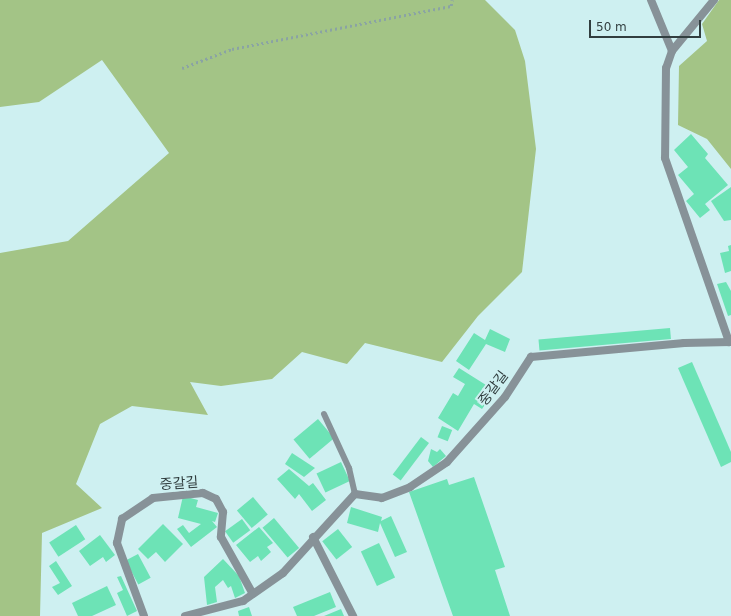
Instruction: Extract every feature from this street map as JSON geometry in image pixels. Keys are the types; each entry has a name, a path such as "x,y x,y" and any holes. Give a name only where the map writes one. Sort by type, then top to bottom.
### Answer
{"street":[{"path":"652,0 672,52"},
{"path":"714,0 672,52 666,68 666,158 730,342"},
{"name":"중갈길","path":"355,494 382,498 410,487 447,462 505,396 531,357 730,342"},
{"name":"중갈길","path":"144,616 117,543 122,519 153,498 203,493 216,499 223,512 221,537 253,594"},
{"path":"185,616 243,602 283,573 313,537 355,494"},
{"path":"313,537 353,616"}],"lane":[{"path":"324,414 350,468 355,494"}],"path":[{"path":"182,68 232,49 452,6 452,0"}],"green space":[{"path":"0,0 485,0 515,30 525,61 536,149 522,272 478,316 442,362 365,343 347,364 302,352 272,379 221,386 190,382 208,415 132,406 100,424 76,484 102,508 42,533 40,616 0,616 0,253 68,241 169,153 102,60 39,102 0,107"},
{"path":"719,0 731,0 731,169 707,139 678,125 679,66 707,41 702,24"}],"building":[{"path":"691,134 708,154 705,158 728,185 705,204 710,210 700,218 686,201 694,194 678,175 688,167 674,150"},
{"path":"731,187 731,220 724,221 711,201"},
{"path":"731,245 731,271 725,273 720,253 729,251 728,246"},
{"path":"726,282 731,291 731,315 728,316 717,284"},
{"path":"670,328 671,339 539,350 539,340"},
{"path":"490,329 510,339 505,352 486,344 469,370 456,361 474,333 485,340"},
{"path":"692,362 731,452 731,462 721,467 678,368"},
{"path":"459,368 486,385 479,397 487,402 482,409 474,404 458,431 438,418 453,393 458,396 465,384 453,377"},
{"path":"318,419 334,438 310,459 293,440"},
{"path":"442,426 452,430 448,441 438,437"},
{"path":"421,437 429,443 401,481 393,475"},
{"path":"431,449 437,452 440,449 446,456 433,467 428,461"},
{"path":"292,453 315,468 304,477 285,464"},
{"path":"341,462 350,481 325,492 317,473"},
{"path":"289,469 309,486 313,483 326,500 312,511 299,494 295,499 277,479"},
{"path":"474,477 505,567 495,570 510,616 453,616 409,492 447,479 449,485"},
{"path":"183,496 198,500 196,507 218,513 215,522 212,521 217,527 191,547 177,529 183,525 189,533 201,524 178,518"},
{"path":"253,497 268,515 252,528 237,510"},
{"path":"351,507 382,517 381,521 391,516 407,552 395,557 380,523 378,532 347,523"},
{"path":"274,518 299,548 288,558 263,528"},
{"path":"242,519 250,530 233,543 225,531"},
{"path":"163,524 183,544 165,562 156,552 148,559 138,549"},
{"path":"76,525 85,539 58,557 49,542"},
{"path":"259,527 273,543 267,547 271,552 261,561 258,556 250,562 236,545"},
{"path":"338,529 352,547 336,559 322,541"},
{"path":"100,535 115,555 106,562 103,557 90,566 79,551"},
{"path":"379,543 395,577 377,586 361,551"},
{"path":"138,554 151,578 138,584 126,561"},
{"path":"223,559 239,576 245,593 235,598 231,586 228,588 223,580 215,587 217,602 207,605 204,577"},
{"path":"56,561 72,586 58,595 52,587 60,583 49,566"},
{"path":"121,576 137,611 127,616 117,593 123,590 117,577"},
{"path":"107,586 116,605 92,616 78,616 72,603"},
{"path":"330,592 336,607 314,616 297,616 293,607"},
{"path":"249,607 252,616 239,616 238,611"},
{"path":"341,609 344,616 324,616"}]}
